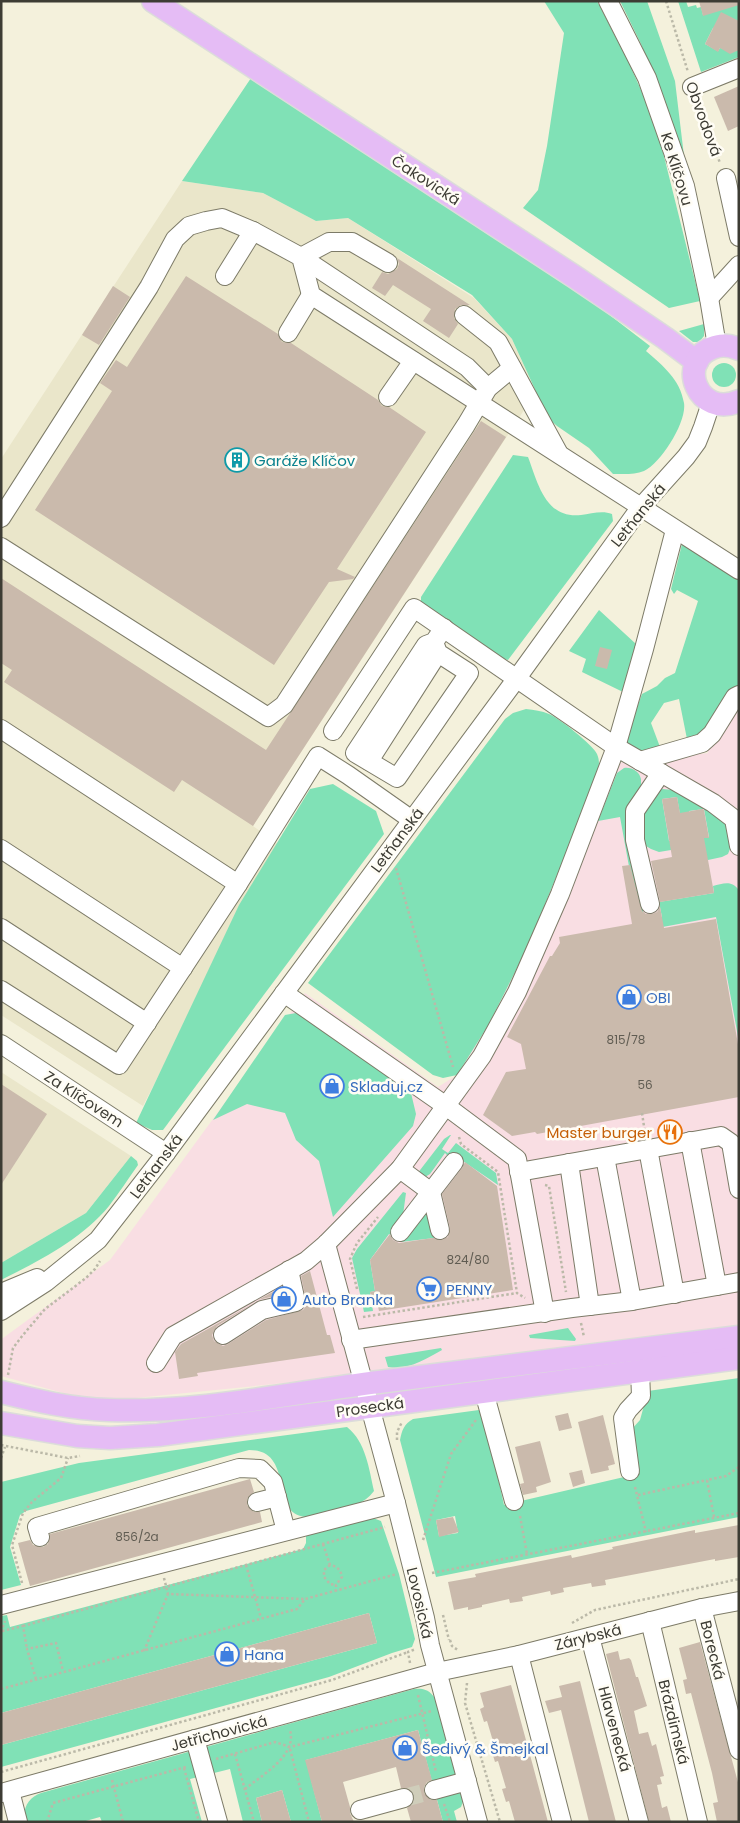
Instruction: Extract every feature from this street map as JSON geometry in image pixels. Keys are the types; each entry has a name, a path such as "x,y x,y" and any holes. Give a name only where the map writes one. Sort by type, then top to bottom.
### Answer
{"main road":[{"name":"Čakovická","path":"153,1 576,277 697,362"},
{"path":"728,348 709,349 702,355 694,371 694,381 697,390 711,403 729,405 739,402"},
{"name":"Prosecká","path":"1,1392 40,1402 75,1407 108,1410 158,1410 204,1406 739,1337"},
{"name":"Prosecká","path":"1,1423 77,1436 110,1438 158,1435 369,1408 485,1398 640,1371 739,1358"}],"street":[{"name":"Ke Klíčovu","path":"608,1 647,78 685,186 709,298 728,348"},
{"path":"692,87 739,68"},
{"path":"726,178 739,237"},
{"path":"1,518 149,287 176,239 189,226 206,221 222,218 253,231 301,257 467,367 488,388"},
{"path":"225,276 253,231"},
{"path":"301,257 329,242 352,242 388,263"},
{"path":"301,257 311,296 739,570"},
{"path":"709,298 739,265"},
{"path":"288,333 311,296"},
{"path":"464,315 498,342 559,455"},
{"path":"388,397 413,361"},
{"path":"1,547 268,717 284,705 488,388 512,368"},
{"name":"Letňanská","path":"1,1311 46,1282 98,1240 166,1153 517,678 640,508 697,442 711,403"},
{"path":"156,1363 173,1336 313,1256 326,1244 400,1169 482,1056 517,992 560,894 616,746 675,530"},
{"path":"333,731 414,608 439,641 469,673 397,778 370,761 439,641"},
{"path":"439,641 517,678 616,746 736,818 739,846"},
{"path":"640,761 702,743 712,734 735,697 739,695"},
{"path":"1,729 238,884"},
{"path":"1,990 119,1065 238,884 318,756 412,820"},
{"path":"650,904 635,840 635,811 661,773"},
{"path":"1,849 183,968"},
{"path":"1,928 147,1023"},
{"path":"284,993 446,1106 517,1159 544,1306"},
{"name":"Za Klíčovem","path":"1,1044 166,1153"},
{"path":"520,1174 569,1163 722,1136 731,1143 739,1189"},
{"path":"690,1141 717,1286"},
{"path":"648,1149 675,1294"},
{"path":"605,1157 632,1301"},
{"path":"400,1232 454,1162"},
{"path":"569,1163 590,1306"},
{"path":"400,1169 431,1192 440,1230"},
{"name":"Lovosická","path":"326,1244 396,1503 478,1822"},
{"name":"Letňanská","path":"1,1294 66,1266"},
{"path":"223,1335 262,1310 296,1302 289,1270"},
{"path":"351,1340 544,1306 590,1306 632,1301 739,1282"},
{"path":"630,1471 623,1418 641,1396 640,1371"},
{"path":"485,1398 514,1501"},
{"path":"40,1537 38,1527 103,1514 173,1494 239,1468 260,1469 273,1482 286,1531"},
{"path":"257,1502 277,1498"},
{"path":"1,1605 396,1503"},
{"name":"Zárybská","path":"438,1672 519,1655 702,1608 739,1601"},
{"name":"Borecká","path":"702,1608 739,1750"},
{"name":"Brázdimská","path":"650,1622 698,1822"},
{"name":"Hlavenecká","path":"590,1637 639,1822"},
{"path":"519,1655 562,1822"},
{"name":"Jetřichovická","path":"5,1792 438,1672"},
{"path":"195,1739 218,1822"},
{"path":"434,1790 467,1781"},
{"path":"5,1792 18,1822"},
{"path":"360,1810 404,1798"}],"path":[{"name":"Obvodová","path":"666,1 692,87 726,178"},
{"path":"394,862 459,1088"},
{"path":"642,1113 648,1149"},
{"path":"456,1130 462,1144 498,1172 520,1174 549,1186 567,1291 562,1297"},
{"path":"498,1172 517,1292"},
{"path":"359,1298 350,1259 357,1243 380,1214"},
{"path":"1,1374 8,1376 13,1348 44,1309 86,1278 95,1269 103,1255"},
{"path":"363,1318 517,1292 544,1306"},
{"path":"361,1308 371,1337"},
{"path":"424,1540 451,1454 485,1398"},
{"path":"1,1445 6,1447 1,1458"},
{"path":"637,1495 726,1476 739,1467"},
{"path":"707,1480 714,1518"},
{"path":"514,1501 519,1512 527,1554"},
{"path":"432,1573 739,1512"},
{"path":"2,1631 385,1527"},
{"path":"323,1544 330,1565"},
{"path":"246,1565 261,1618"},
{"path":"330,1565 324,1570 324,1578 330,1584 336,1586"},
{"path":"330,1565 334,1565 341,1572 342,1577 336,1586 336,1591"},
{"path":"144,1651 168,1594 305,1599 399,1574"},
{"path":"1,1689 297,1609 305,1599"},
{"path":"23,1626 36,1680"},
{"path":"28,1649 56,1643 63,1671"},
{"path":"1,1772 332,1680 408,1652"},
{"path":"47,1822 53,1803 202,1764 274,1742 290,1747 466,1703"},
{"path":"245,1789 287,1755 290,1747"},
{"path":"290,1747 309,1822"},
{"path":"235,1754 254,1822"},
{"path":"107,1764 123,1822"},
{"path":"184,1768 199,1822"},
{"path":"445,1806 450,1822"}],"shaded area":[{"path":"182,181 263,193 316,221 348,218 474,298 512,339 539,399 526,407 253,826 277,843 143,1106 1,1015 1,459"},
{"path":"739,686 739,1326 374,1374 96,1402 1,1376 1,1340 110,1260 305,993 438,1087 457,1075 489,1024 526,950 596,781 600,767 623,762 708,753 703,732 729,691"},
{"path":"1,1072 131,1156 86,1213 1,1263"}],"green space":[{"path":"544,1 597,1 629,63 656,124 700,301 669,308 523,208 538,190 547,146 564,33"},
{"path":"620,1 647,1 675,81 684,156 641,44"},
{"path":"678,1 686,1 688,7 696,5 697,8 701,7 703,15 739,1 739,21 713,28 705,44 718,51 720,48 739,50 739,57 701,72"},
{"path":"251,78 590,300 650,346 646,351 675,380 684,403 684,411 677,431 658,460 644,471 629,474 613,474 589,448 548,418 512,339 472,295 348,218 316,221 263,193 182,181"},
{"path":"704,324 704,336 699,342 693,342 679,331"},
{"path":"724,363 732,367 736,375 732,383 724,387 716,383 712,375 716,367"},
{"path":"513,455 528,457 545,497 559,511 569,515 608,513 612,514 613,521 508,660 501,658 421,603 421,597"},
{"path":"682,544 739,580 739,686 729,691 703,732 687,739 679,699 664,703 651,723 660,747 644,752 643,750 635,750 627,746 625,740 642,694 675,673 698,601 677,590 674,594 671,589"},
{"path":"599,610 636,644 623,692 582,672 586,659 569,651"},
{"path":"526,709 549,714 583,738 597,754 598,774 526,950 489,1024 457,1075 443,1078 433,1075 308,983 505,719 513,713"},
{"path":"624,768 635,770 641,779 642,906 645,921 662,917 659,902 714,893 713,886 723,884 732,884 738,889 739,1042 716,917 652,929 638,916 620,817 598,821 617,773"},
{"path":"333,784 376,811 384,834 163,1130 152,1130 136,1123 239,905 310,789"},
{"path":"662,789 674,790 721,817 727,828 730,849 728,854 708,860 683,848 659,852 646,846 642,839 643,808","holes":["677,797 684,838 669,841 662,799","704,809 709,837 694,840 689,811"]},
{"path":"296,1013 306,1017 411,1093 416,1114 413,1126 333,1217 319,1161 296,1140 285,1113 247,1104 213,1120 285,1015"},
{"path":"450,1135 442,1149 448,1153 456,1143 496,1173 498,1185 451,1153 448,1156 445,1153 430,1174 425,1177 417,1174 444,1139"},
{"path":"131,1156 137,1161 138,1165 109,1206 98,1218 59,1249 1,1280 1,1263 86,1213"},
{"path":"403,1192 406,1193 403,1215 391,1235 389,1234 370,1260 375,1291 370,1292 373,1311 364,1312 352,1258 357,1249"},
{"path":"430,1210 434,1238 401,1242 400,1240"},
{"path":"568,1328 576,1339 575,1341 530,1338 529,1335"},
{"path":"441,1348 442,1350 409,1366 388,1367 385,1357"},
{"path":"739,1378 739,1517 436,1577 400,1440 407,1423 413,1419 479,1410 484,1415 504,1505 637,1474 631,1430 640,1420 648,1391","holes":["455,1516 458,1533 439,1536 436,1520"]},
{"path":"347,1427 359,1440 363,1448 374,1491 357,1504 310,1517 295,1513 288,1505 278,1470 272,1460 263,1453 249,1450 26,1511 20,1515 10,1547 21,1585 1,1590 1,1482 79,1463"},
{"path":"373,1518 381,1521 399,1574 415,1639 412,1647 329,1677 1,1767 1,1745 377,1643 369,1613 1,1713 1,1616 7,1615 10,1627 303,1549 306,1543 306,1533"},
{"path":"414,1689 426,1690 435,1698 460,1792 464,1799 461,1807 454,1811 457,1822 443,1822 418,1730 306,1760 322,1822 291,1822 282,1790 256,1798 262,1822 243,1822 230,1769 190,1779 202,1822 102,1822 100,1817 82,1822 25,1822 24,1817 27,1804 33,1797 41,1793"}],"building":[{"path":"699,1 739,1 739,5 703,16"},
{"path":"721,12 739,21 739,50 730,54 720,48 718,52 705,44"},
{"path":"739,86 739,126 728,131 714,97"},
{"path":"397,258 470,305 461,305 455,309 454,318 458,324 449,338 423,321 431,309 393,285 385,296 372,288 382,272 388,274 397,269 399,264"},
{"name":"Garáže Klíčov","path":"186,276 278,334 282,342 291,343 378,400 382,406 389,407 426,432 337,569 355,577 353,579 329,582 274,665 35,510 112,391 100,383 116,360 127,367"},
{"path":"113,286 130,297 99,345 82,335"},
{"path":"481,421 506,437 253,826 182,780 174,792 4,682 12,670 1,663 1,578 266,750"},
{"path":"600,647 612,650 607,669 595,666"},
{"path":"677,797 680,813 704,810 709,838 704,838 714,893 660,902 651,861 672,857 662,799"},
{"name":"OBI","path":"630,865 642,911 646,914 652,914 657,912 660,907 664,928 716,919 739,1050 739,1097 537,1134 535,1132 512,1136 483,1115 506,1072 526,1069 521,1044 507,1037 550,956 552,956 560,943 559,937 632,924 622,866"},
{"path":"1,1084 47,1114 1,1185"},
{"path":"465,1162 497,1186 513,1290 379,1311 377,1302 372,1303 370,1292 375,1291 370,1260 390,1234 393,1240 399,1243 433,1238 442,1240 448,1237 450,1228 442,1194"},
{"name":"Auto Branka","path":"310,1271 327,1335 330,1335 335,1353 197,1373 198,1376 179,1379 175,1352 181,1344 254,1303 217,1326 212,1335 214,1341 223,1346 266,1320 303,1310 306,1306 306,1300 301,1276"},
{"path":"282,1287 283,1294 258,1300"},
{"path":"568,1413 572,1428 559,1431 555,1416"},
{"path":"603,1415 615,1464 608,1466 609,1470 591,1474 578,1422"},
{"path":"540,1441 551,1482 536,1487 537,1492 523,1495 520,1484 524,1483 515,1447"},
{"path":"582,1470 585,1483 573,1487 569,1473"},
{"path":"250,1479 254,1492 247,1499 247,1505 254,1512 260,1512 262,1522 30,1586 18,1543 30,1540 33,1545 43,1547 48,1544 50,1534"},
{"path":"453,1517 459,1532 439,1537 436,1520"},
{"path":"739,1525 739,1557 715,1561 715,1559 605,1580 606,1585 592,1587 591,1583 563,1588 564,1592 551,1595 550,1591 522,1597 523,1601 510,1603 509,1599 468,1610 468,1607 454,1610 448,1582 476,1577 475,1574 571,1555 572,1558 613,1549 612,1547 695,1530 695,1533"},
{"path":"369,1613 377,1643 1,1745 1,1713"},
{"path":"700,1642 739,1786 739,1822 717,1822 713,1803 718,1802 712,1773 691,1693 686,1694 683,1680 687,1679 679,1648"},
{"path":"618,1651 620,1660 629,1658 631,1660 647,1706 634,1711 639,1734 648,1732 652,1746 656,1744 664,1776 660,1777 662,1784 657,1785 662,1808 667,1806 671,1822 649,1822 606,1654"},
{"path":"580,1681 616,1822 589,1822 561,1710 549,1713 545,1701 562,1697 559,1686"},
{"path":"511,1685 548,1822 515,1822 509,1801 506,1802 502,1789 506,1788 498,1761 495,1762 491,1749 495,1748 487,1721 484,1722 480,1709 484,1707 480,1693"},
{"path":"418,1730 432,1780 427,1782 424,1787 424,1793 431,1800 437,1800 443,1822 411,1822 407,1808 414,1801 414,1795 407,1788 401,1788 396,1767 343,1782 354,1822 322,1822 305,1760"},
{"path":"282,1790 291,1822 262,1822 256,1798"}],"tunnel":[{"path":"404,1798 434,1790"}],"place":[{"name":"Garáže Klíčov","path":"237,460"},
{"name":"OBI","path":"629,997"},
{"name":"Skladuj.cz","path":"332,1086"},
{"name":"Master burger","path":"670,1132"},
{"name":"PENNY","path":"429,1289"},
{"name":"Auto Branka","path":"284,1299"},
{"name":"Hana","path":"227,1654"},
{"name":"Šedivý & Šmejkal","path":"405,1748"}]}
